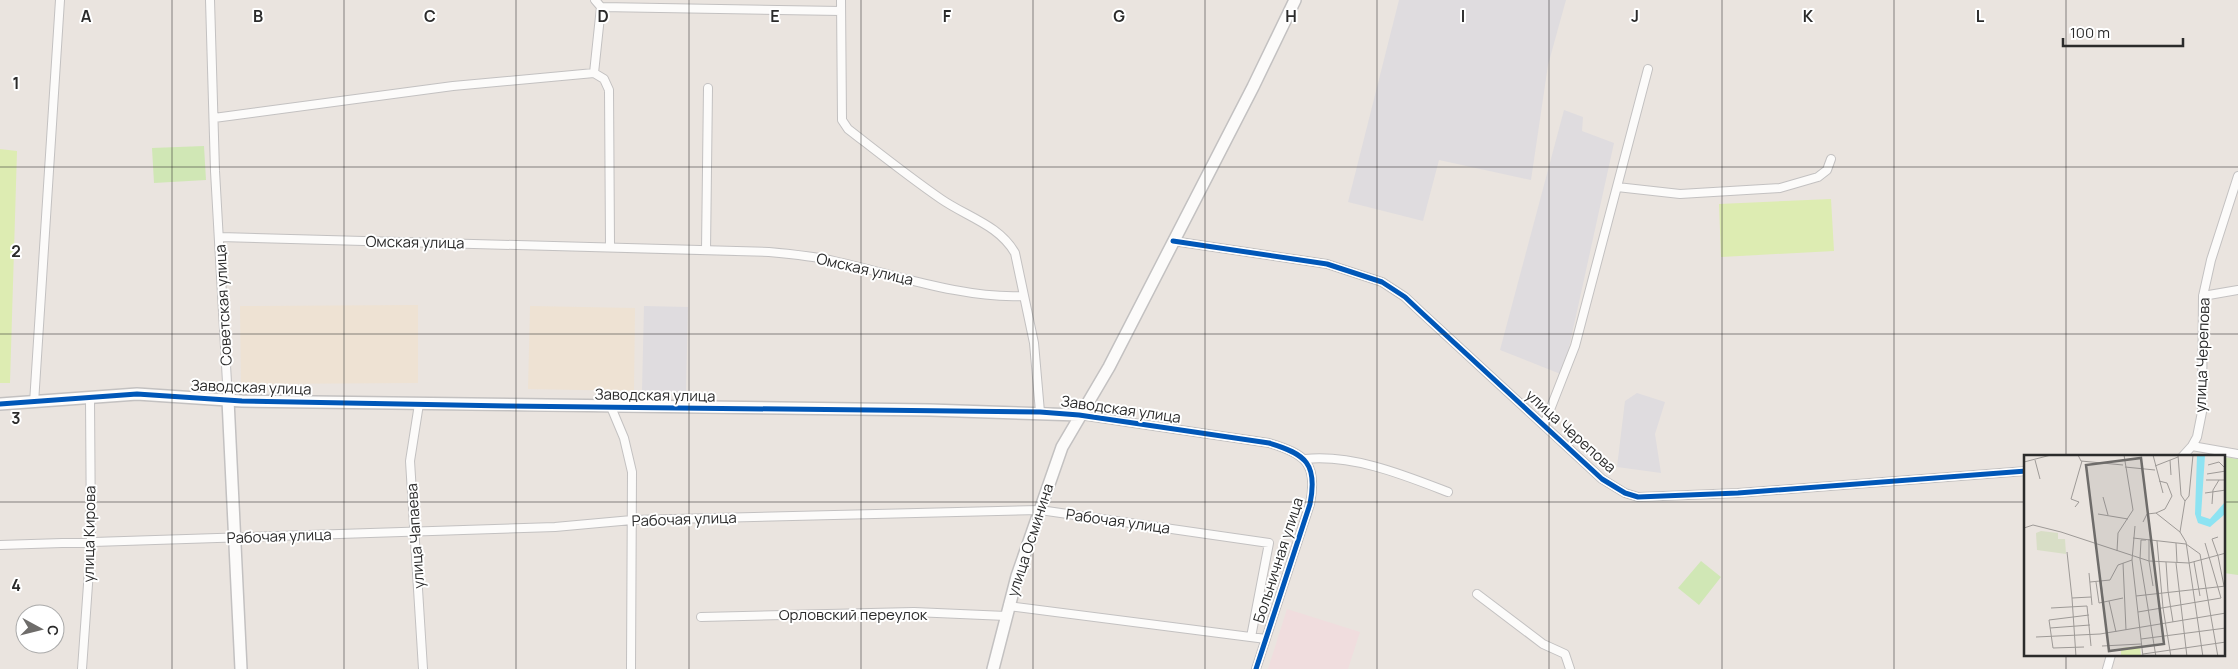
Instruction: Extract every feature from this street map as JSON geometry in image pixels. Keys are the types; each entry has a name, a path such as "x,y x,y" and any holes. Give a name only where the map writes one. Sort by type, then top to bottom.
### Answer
{"street":[{"path":"34,403 60,0"},
{"name":"Советская улица","path":"210,0 234,537 242,669"},
{"path":"594,74 601,7 595,0"},
{"path":"841,0 842,120 848,129 941,199 966,215 992,228 1008,240 1015,253 1034,343 1040,412"},
{"name":"улица Осминина","path":"993,669 1007,611 1062,447 1079,415 1109,367 1253,88 1295,0"},
{"path":"601,7 841,10"},
{"name":"улица Черепова","path":"1544,425 1575,346 1648,69"},
{"path":"214,118 453,86 594,74 604,79 609,90 610,246"},
{"path":"706,250 708,88"},
{"path":"1617,187 1680,194 1780,188 1818,177 1827,170 1830,159"},
{"name":"улица Черепова","path":"2183,455 2192,446 2197,437 2202,412 2200,390 2203,296 2211,260 2238,176"},
{"name":"Омская улица","path":"220,237 610,246 802,255 834,260 896,278 994,295 1023,296"},
{"name":"улица Черепова","path":"1173,241 1327,264 1382,282 1405,297 1602,478 1625,493 1638,497 1728,493 2024,471"},
{"path":"2203,296 2238,290"},
{"name":"Заводская улица","path":"0,404 90,399 137,394 228,400 419,404 1040,412 1079,415 1269,443 1298,453 1305,459 1334,459 1374,467 1448,492"},
{"name":"улица Кирова","path":"82,669 90,542 90,399"},
{"name":"улица Чапаева","path":"419,404 410,462 416,532 423,669"},
{"path":"611,407 624,438 632,472 632,669"},
{"path":"2192,446 2238,454"},
{"name":"Больничная улица","path":"1256,669 1310,504 1313,486 1312,472 1305,459"},
{"name":"Рабочая улица","path":"0,545 555,527 632,520 1040,510 1269,543 1251,637"},
{"path":"1477,594 1543,644 1565,654 1570,669"},
{"name":"Орловский переулок","path":"701,617 1007,611 1266,639"},
{"path":"2106,669 2111,656"}],"shaded area":[{"path":"1399,0 1566,0 1548,65 1531,180 1439,160 1423,221 1348,202"},
{"path":"1564,110 1583,117 1582,131 1614,143 1563,375 1500,350"},
{"path":"418,305 418,383 241,384 240,306"},
{"path":"530,306 635,308 634,391 528,389"},
{"path":"644,306 688,307 686,392 642,391"},
{"path":"1637,393 1665,402 1655,434 1661,473 1617,467 1625,401"},
{"path":"1287,609 1360,632 1348,669 1268,669"}],"green space":[{"path":"204,146 206,180 154,183 152,148"},
{"path":"0,149 17,151 10,383 0,383"},
{"path":"1831,199 1834,251 1721,257 1719,204"},
{"path":"2226,457 2238,459 2238,575 2226,573"},
{"path":"1701,561 1721,577 1699,605 1678,588"}],"cycle path":[{"path":"1173,241 1327,264 1382,282 1405,297 1602,479 1625,493 1638,497 1738,493 2024,471"},
{"path":"0,404 137,394 242,401 1040,412 1079,415 1269,443 1292,452 1306,463 1310,470 1312,490 1310,504 1256,669"}]}
